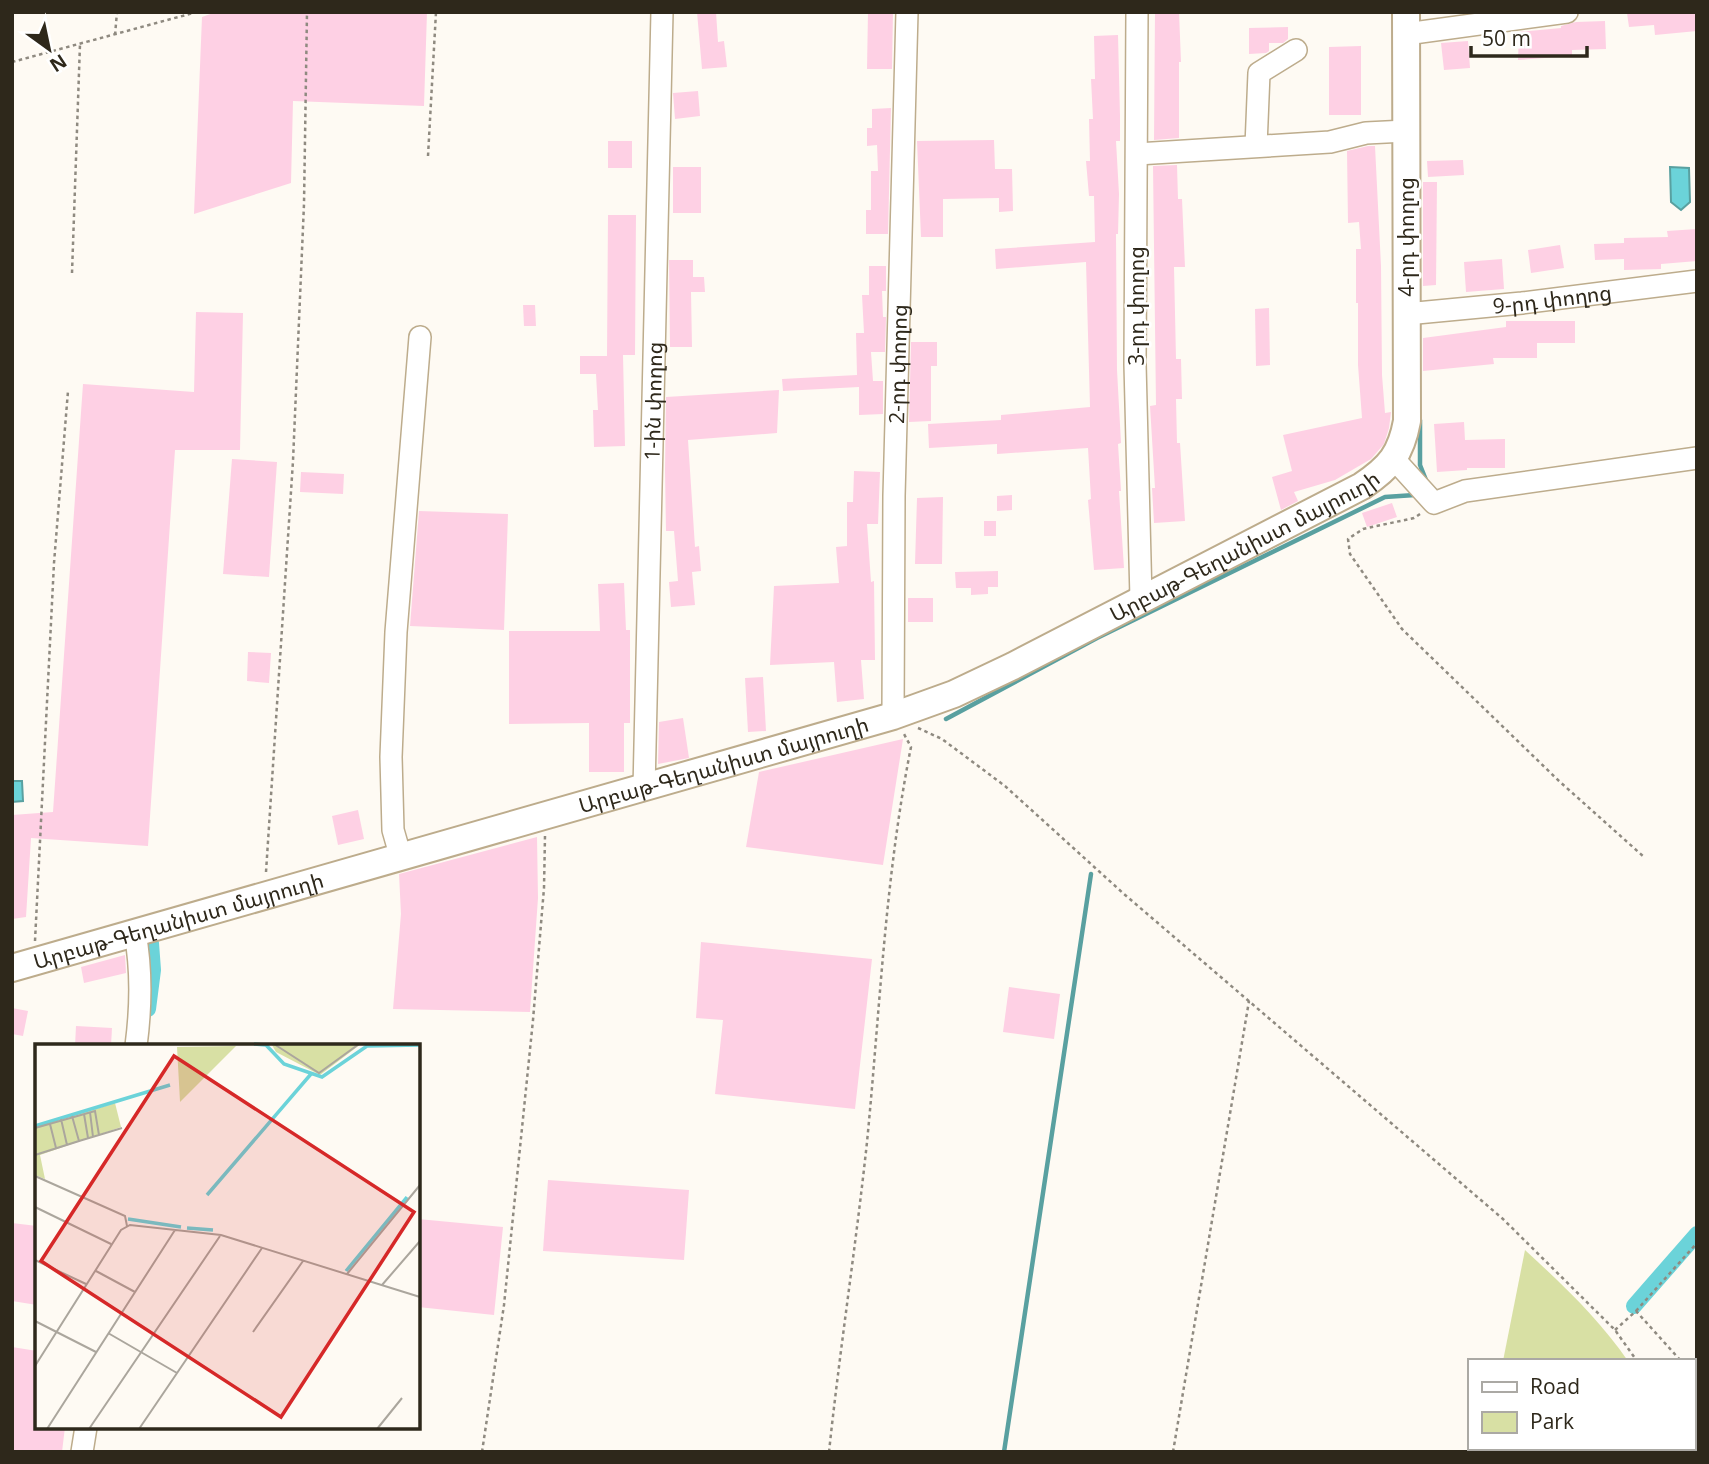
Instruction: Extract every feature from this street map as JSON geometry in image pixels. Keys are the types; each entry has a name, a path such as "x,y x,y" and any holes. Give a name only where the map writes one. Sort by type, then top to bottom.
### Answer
{"main road":[{"name":"4-րդ փողոց","path":"1394,459 1403,443 1407,421 1406,23"},
{"name":"Արբաթ-Գեղանիստ մայրուղի","path":"23,965 644,789 893,716 954,694 1362,486 1380,474 1394,459"}],"street":[{"name":"1-ին փողոց","path":"644,789 662,12"},
{"name":"2-րդ փողոց","path":"893,716 894,496 907,12"},
{"name":"3-րդ փողոց","path":"1137,12 1135,364 1141,599"},
{"path":"1406,23 1567,12"},
{"path":"1256,146 1259,73 1296,50"},
{"path":"1137,154 1330,142 1366,133 1406,131"},
{"name":"9-րդ փողոց","path":"1406,314 1522,303 1697,281"},
{"path":"401,858 393,830 391,757 396,632 420,337"},
{"path":"1394,459 1434,503 1465,491 1697,458"},
{"path":"135,933 141,963 140,1019 136,1044"},
{"path":"82,1452 86,1429"}],"path":[{"path":"116,34 117,12"},
{"path":"12,62 197,12"},
{"path":"265,897 293,461 304,204 306,12"},
{"path":"428,156 436,12"},
{"path":"72,273 80,44"},
{"path":"23,965 68,391"},
{"path":"1434,503 1414,518 1363,529 1348,539 1350,554 1402,629 1559,781 1644,857"},
{"path":"893,716 942,739 1005,786 1124,894 1503,1219 1615,1330 1636,1359"},
{"path":"829,1452 867,1142 883,942 911,747 893,716"},
{"path":"482,1452 504,1305 531,1047 544,888 546,817"},
{"path":"1173,1452 1249,1001"},
{"path":"1615,1330 1697,1244"},
{"path":"1636,1311 1679,1359"}],"green space":[{"path":"1525,1250 1592,1316 1627,1359 1503,1359"},
{"path":"1685,1450 1686,1452 1484,1452"}],"water":[{"path":"1670,167 1689,168 1690,202 1681,210 1671,202"},
{"path":"12,781 22,781 23,801 12,802"}],"building":[{"path":"216,12 427,12 424,106 293,101 291,183 194,214 202,17"},
{"path":"697,12 716,12 718,42 724,41 727,67 702,69"},
{"path":"868,12 893,12 892,69 867,69"},
{"path":"1155,12 1179,12 1179,138 1154,140"},
{"path":"1697,12 1697,31 1655,35 1654,25 1629,27 1627,13"},
{"path":"1605,21 1606,49 1572,50 1572,56 1518,60 1519,32 1561,28 1576,22"},
{"path":"1288,27 1288,39 1283,43 1269,43 1269,51 1266,53 1249,54 1249,28"},
{"path":"1118,35 1120,141 1116,141 1119,194 1116,234 1117,370 1121,443 1118,444 1119,491 1124,568 1094,570 1088,500 1091,499 1088,448 997,454 997,444 929,448 928,424 1001,420 1001,415 1090,407 1086,262 996,269 995,249 1095,242 1094,196 1089,196 1086,161 1090,161 1089,119 1093,119 1091,79 1095,79 1094,36"},
{"path":"1468,41 1470,68 1444,70 1441,43"},
{"path":"1361,46 1361,115 1329,115 1329,47"},
{"path":"698,91 700,116 675,119 673,93"},
{"path":"891,108 888,234 866,234 866,210 871,210 871,171 878,171 877,145 867,146 867,128 872,128 872,109"},
{"path":"994,140 995,169 1012,169 1013,211 999,212 999,198 943,199 943,237 921,237 917,141"},
{"path":"608,141 632,141 632,168 608,168"},
{"path":"1375,146 1381,266 1382,375 1385,413 1391,412 1389,428 1384,444 1371,459 1335,480 1294,492 1298,501 1281,510 1272,477 1292,471 1283,435 1362,418 1356,303 1356,249 1361,249 1359,222 1348,223 1347,151"},
{"path":"1463,160 1464,175 1428,177 1427,161"},
{"path":"1177,165 1178,199 1182,199 1185,267 1174,267 1176,359 1181,359 1182,399 1176,399 1177,443 1180,443 1185,521 1154,523 1152,488 1155,488 1150,406 1156,405 1153,166"},
{"path":"673,167 701,167 701,213 673,213"},
{"path":"1423,182 1437,182 1436,285 1423,286"},
{"path":"608,215 636,215 635,355 623,355 625,446 594,447 593,410 598,410 596,374 580,374 580,356 607,356"},
{"path":"1697,229 1697,261 1661,264 1661,269 1624,270 1624,259 1595,260 1594,244 1624,243 1624,238 1668,237 1667,231"},
{"path":"1560,245 1564,268 1531,273 1528,250"},
{"path":"1502,259 1504,289 1466,292 1464,262"},
{"path":"669,260 693,260 693,277 704,277 705,292 691,292 692,347 670,347"},
{"path":"869,266 886,266 886,291 882,291 883,317 886,317 885,352 871,352 873,381 883,381 883,414 859,415 859,387 783,391 782,379 857,375 856,333 864,333 862,295 869,295"},
{"path":"523,305 535,305 536,326 524,326"},
{"path":"1269,308 1270,365 1256,366 1255,309"},
{"path":"196,312 243,313 240,450 175,450 148,846 31,838 26,917 12,919 12,815 53,812 83,384 194,392"},
{"path":"1506,321 1575,321 1575,343 1537,343 1537,358 1493,358 1494,364 1423,371 1423,338 1506,327"},
{"path":"911,342 937,342 937,366 931,366 931,421 909,422"},
{"path":"779,390 777,433 688,440 695,547 699,546 701,571 692,572 695,605 671,607 669,582 678,581 674,531 666,531 666,397"},
{"path":"1464,422 1465,440 1505,439 1505,468 1467,468 1437,472 1434,424"},
{"path":"232,459 277,462 269,577 223,574"},
{"path":"854,471 880,472 878,524 867,524 871,582 874,581 875,660 861,660 864,699 837,702 834,662 770,665 774,586 839,583 836,547 847,546 847,502 853,502"},
{"path":"301,472 344,474 343,494 300,492"},
{"path":"1012,495 1012,510 997,511 997,496"},
{"path":"943,497 942,564 915,564 917,498"},
{"path":"1392,503 1397,517 1367,527 1362,513"},
{"path":"419,511 508,514 504,630 410,626"},
{"path":"984,521 996,521 996,536 984,536"},
{"path":"998,571 998,587 988,587 988,594 971,595 971,588 956,588 955,572"},
{"path":"624,583 626,630 630,630 630,723 624,723 624,772 589,772 589,723 509,724 509,631 600,631 598,584"},
{"path":"908,598 933,598 933,622 908,622"},
{"path":"248,652 271,653 269,683 247,681"},
{"path":"763,677 766,731 748,732 745,678"},
{"path":"683,718 689,758 658,764 659,722"},
{"path":"903,739 883,865 746,847 759,772"},
{"path":"358,810 364,839 338,845 332,816"},
{"path":"537,837 538,898 530,1012 393,1009 401,914 399,874"},
{"path":"701,942 872,959 855,1109 715,1094 723,1020 696,1018"},
{"path":"125,955 126,973 84,983 81,967"},
{"path":"1009,987 1060,994 1054,1039 1003,1032"},
{"path":"12,1008 28,1011 23,1036 12,1034"},
{"path":"76,1026 112,1028 111,1044 75,1044"},
{"path":"548,1180 689,1190 684,1260 543,1251"},
{"path":"420,1219 503,1227 494,1315 420,1307"},
{"path":"12,1223 35,1226 35,1305 12,1301"},
{"path":"12,1347 35,1351 35,1429 65,1429 62,1452 12,1452"}],"waterway":[{"path":"1420,420 1420,465 1426,480"},
{"path":"946,719 1097,638 1385,497 1415,495"},
{"path":"1004,1452 1091,874"},
{"path":"148,1009 153,970 151,943"},
{"path":"1634,1306 1697,1234"}]}
